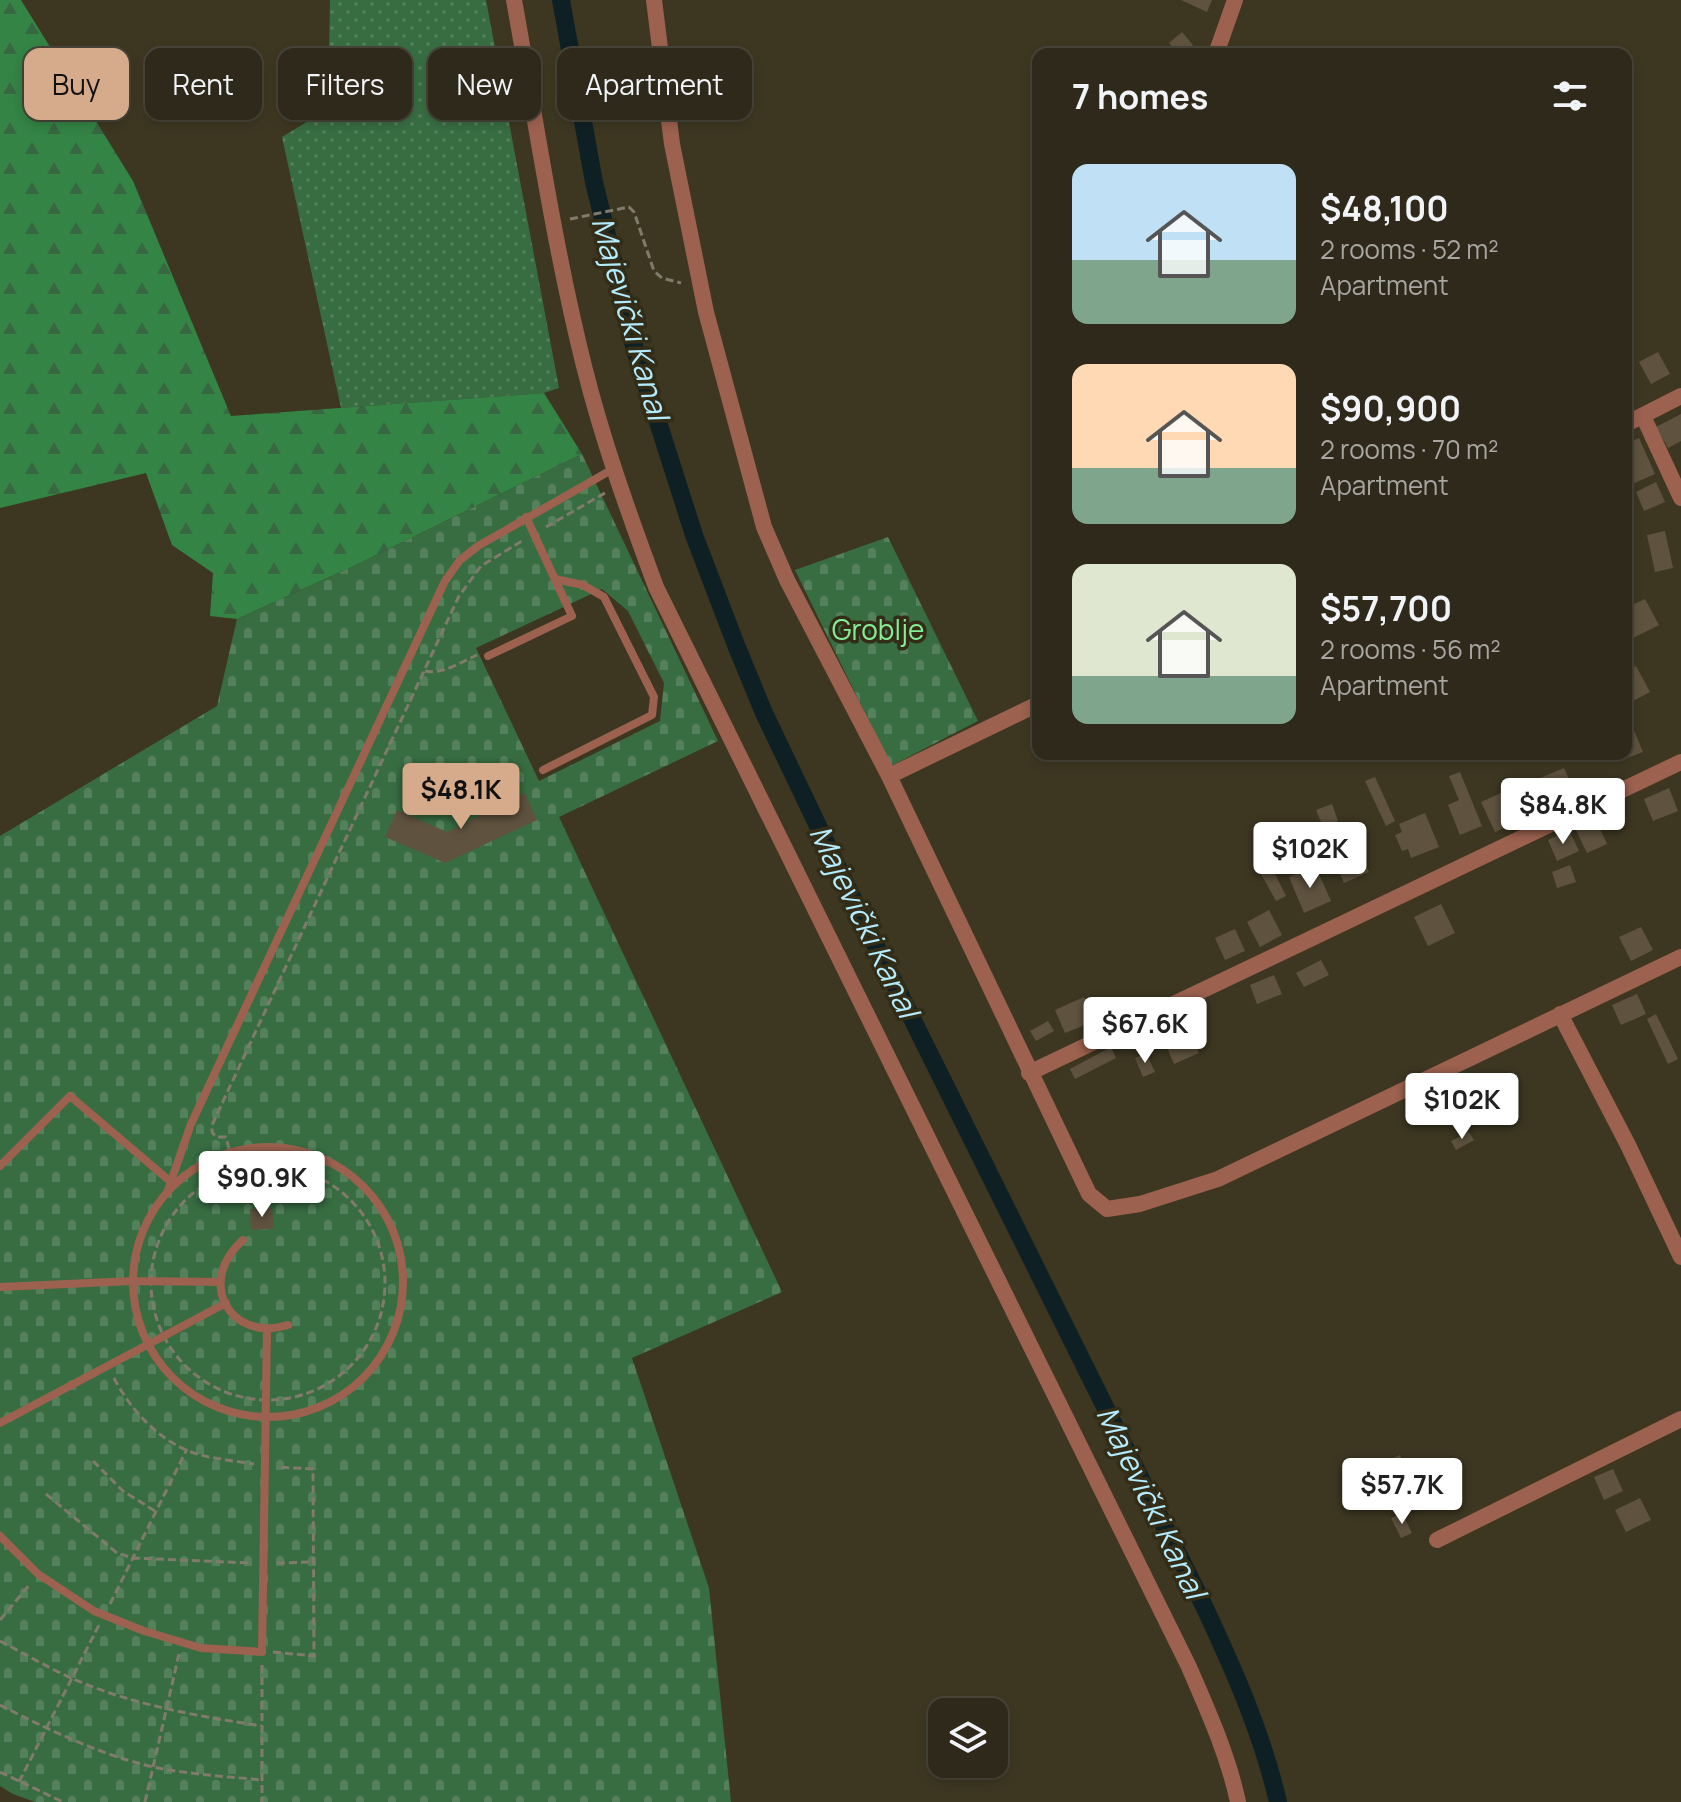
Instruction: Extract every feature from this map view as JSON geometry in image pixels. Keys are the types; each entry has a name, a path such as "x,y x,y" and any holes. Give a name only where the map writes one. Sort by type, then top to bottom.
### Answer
{"street":[{"path":"514,0 583,365 613,469 656,587 1189,1667 1216,1729 1238,1802"},
{"path":"654,0 672,144 701,287 764,527 787,580 889,776 1089,1194 1107,1209 1140,1204 1218,1179 1681,957"},
{"path":"1218,48 1235,0"},
{"path":"1632,421 1681,396"},
{"path":"1643,416 1681,498"},
{"path":"889,776 1032,707"},
{"path":"1029,1073 1681,762"},
{"path":"1560,1014 1628,1145 1681,1257"},
{"path":"1437,1540 1681,1419"}],"lane":[{"path":"167,1193 196,1168 250,1148 288,1149 325,1160 364,1187 382,1209 395,1235 403,1282 391,1338 370,1370 356,1384 305,1411 267,1416 229,1410 194,1394 166,1369 147,1342 139,1323 133,1281 139,1243 146,1225 167,1193 191,1124 445,581 460,560 478,546 613,469"},
{"path":"488,656 572,616 526,517"},
{"path":"543,770 652,715 654,697 604,597 583,585 555,579"},
{"path":"0,1166 70,1096 171,1182"},
{"path":"243,1240 224,1261 221,1294 241,1322 267,1329 288,1325"},
{"path":"0,1287 133,1281 220,1282"},
{"path":"0,1423 147,1342 226,1303"},
{"path":"0,1536 38,1574 94,1611 201,1648 262,1652 267,1329"}],"path":[{"path":"589,215 629,207 634,212 654,271 662,278 701,287"},
{"path":"235,1172 226,1137 216,1137 212,1125 459,596 470,578 495,556 619,487"},
{"path":"425,671 442,671 483,652 488,656"},
{"path":"278,1167 314,1176 330,1185 358,1208 369,1223 382,1257 385,1275 382,1312 376,1329 356,1360 336,1378 312,1392 267,1400 240,1397 206,1382 178,1358 163,1335 154,1310 151,1282 154,1255 160,1238 180,1207 208,1183 235,1172 278,1167"},
{"path":"107,1364 120,1390 135,1410 165,1438 198,1454 266,1466 313,1469 314,1656 262,1652 262,1802"},
{"path":"93,1461 123,1491 156,1512"},
{"path":"46,1494 117,1553 133,1558 313,1562"},
{"path":"0,1620 38,1574"},
{"path":"0,1641 72,1679 166,1710 262,1726"},
{"path":"145,1802 182,1642"},
{"path":"0,1705 46,1729 167,1770 262,1780"},
{"path":"0,1772 63,1802"}],"green space":[{"path":"0,0 21,0 51,48 24,48 24,120 95,120 133,181 231,416 544,393 582,454 354,566 237,619 210,616 213,573 172,545 146,473 0,508"},
{"path":"330,0 486,0 495,48 428,48 428,120 509,120 559,388 544,393 341,408 282,137 310,120 412,120 412,48 329,48"},
{"path":"582,454 718,741 559,817 782,1292 632,1358 709,1588 731,1802 35,1802 0,1786 0,836 217,706 237,619 354,566","holes":["602,589 628,611 664,683 660,721 539,781 476,648"]},
{"name":"Groblje","path":"888,537 978,721 891,766 795,570"}],"building":[{"path":"1181,0 1212,0 1207,12"},
{"path":"1182,32 1193,45 1189,48 1173,48 1169,43"},
{"path":"1658,352 1670,374 1651,384 1639,362"},
{"path":"1681,414 1681,441 1668,448 1656,427"},
{"path":"1639,438 1655,474 1632,484 1633,457 1632,441"},
{"path":"1656,482 1665,502 1644,511 1636,492"},
{"path":"1665,531 1673,568 1655,572 1647,535"},
{"path":"1645,599 1659,625 1632,638 1632,605"},
{"path":"1636,666 1650,692 1632,701 1632,668"},
{"path":"1632,728 1643,752 1632,756"},
{"path":"1564,768 1574,790 1550,800 1540,778"},
{"path":"1460,772 1482,826 1460,835 1448,805 1459,800 1449,776"},
{"path":"1375,777 1395,821 1386,826 1365,781"},
{"path":"1669,788 1678,811 1653,821 1644,799"},
{"path":"1510,789 1523,819 1495,832 1481,802"},
{"path":"525,793 537,820 445,863 385,837 397,810 447,832"},
{"path":"1332,804 1338,821 1323,827 1316,810"},
{"path":"1425,813 1439,847 1411,858 1408,849 1402,851 1395,835 1402,832 1399,824"},
{"path":"1596,820 1607,844 1587,853 1576,830"},
{"path":"1569,830 1579,851 1557,861 1548,840"},
{"path":"1357,846 1369,872 1344,883 1333,857"},
{"path":"1570,865 1576,882 1557,888 1552,872"},
{"path":"1272,868 1286,896 1276,901 1261,874"},
{"path":"1307,869 1310,876 1318,872 1331,901 1304,913 1289,877"},
{"path":"1441,904 1455,933 1428,946 1414,917"},
{"path":"1269,910 1282,935 1260,947 1247,922"},
{"path":"1641,927 1653,950 1631,961 1619,937"},
{"path":"1235,929 1245,951 1225,960 1215,938"},
{"path":"1321,960 1329,975 1304,987 1296,973"},
{"path":"1274,975 1282,994 1257,1004 1250,985"},
{"path":"1637,994 1646,1014 1621,1025 1612,1005"},
{"path":"1084,997 1095,1021 1065,1033 1055,1010"},
{"path":"1656,1014 1678,1059 1668,1064 1647,1019"},
{"path":"1048,1021 1054,1031 1036,1041 1030,1031"},
{"path":"1186,1023 1199,1053 1174,1064 1161,1034"},
{"path":"1111,1047 1116,1058 1075,1079 1070,1069"},
{"path":"1146,1053 1155,1072 1143,1077 1135,1058"},
{"path":"1464,1080 1475,1106 1447,1118 1436,1092"},
{"path":"1469,1132 1474,1140 1456,1150 1451,1141"},
{"path":"272,1208 274,1229 251,1230 250,1209"},
{"path":"1400,1455 1408,1472 1395,1478 1387,1461"},
{"path":"1380,1466 1390,1486 1379,1492 1369,1471"},
{"path":"1613,1469 1623,1491 1604,1500 1594,1477"},
{"path":"1640,1498 1651,1520 1626,1532 1615,1510"},
{"path":"1402,1513 1412,1533 1401,1538 1391,1518"}],"waterway":[{"name":"Majevički Kanal","path":"561,0 594,182 635,350 694,535 736,645 764,713 862,918 1204,1606 1246,1702 1278,1802"}]}
